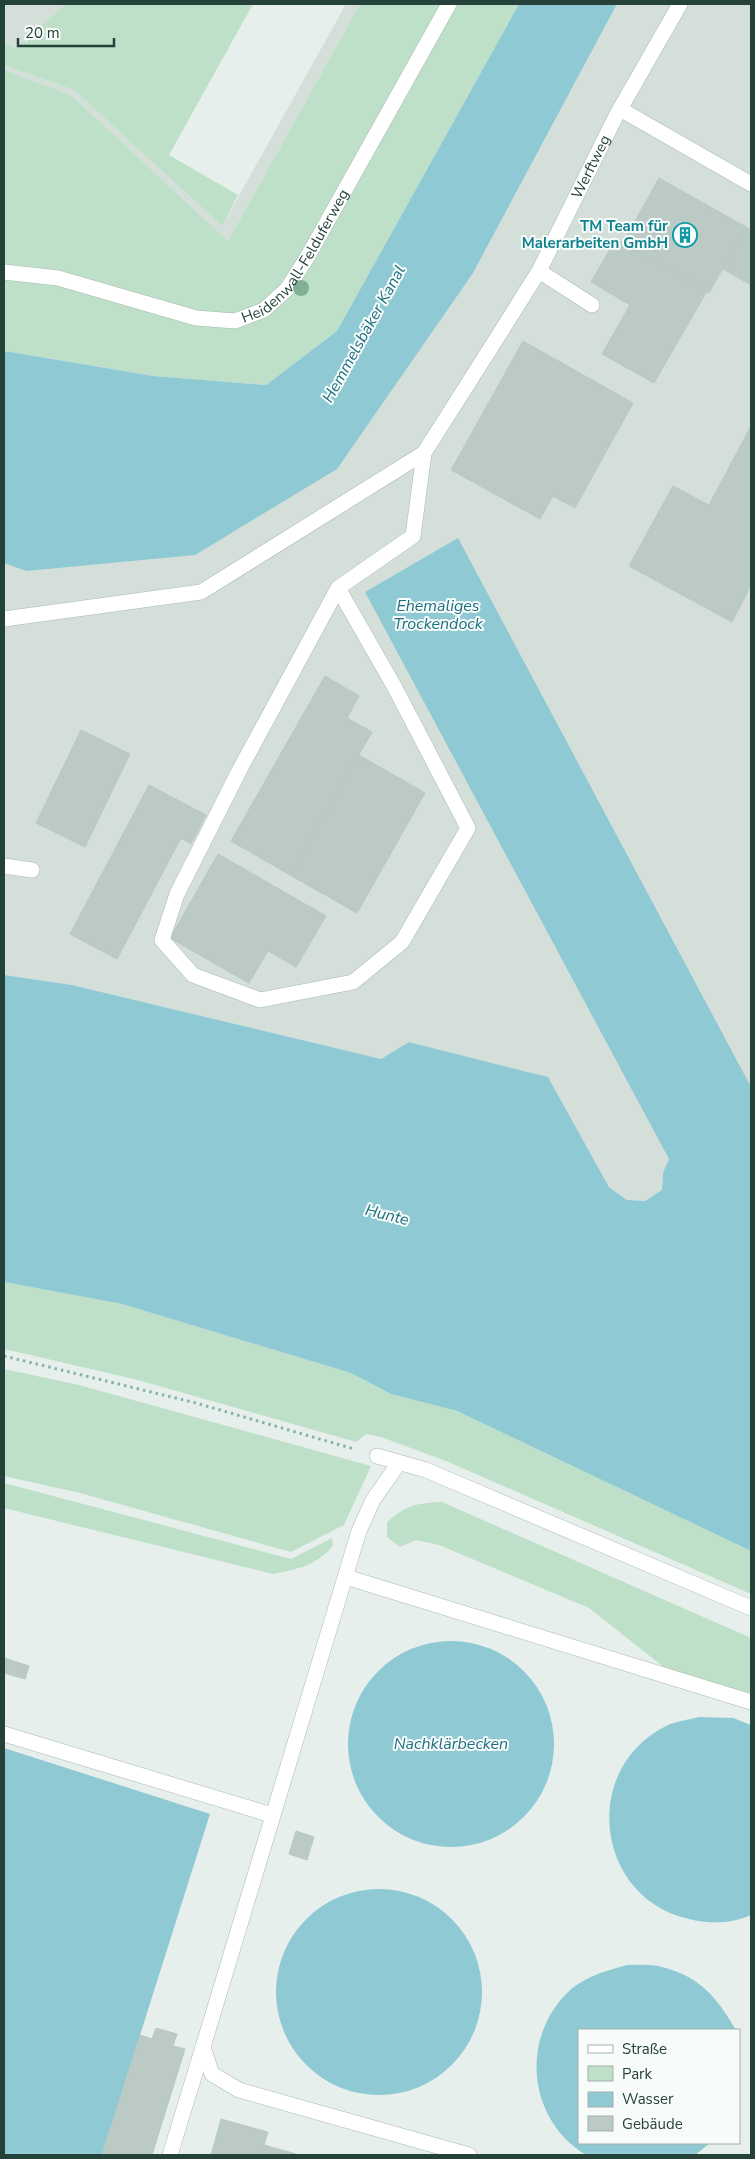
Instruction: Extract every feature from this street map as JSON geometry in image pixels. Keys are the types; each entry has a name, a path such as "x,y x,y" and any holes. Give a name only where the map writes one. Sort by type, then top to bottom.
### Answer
{"street":[{"name":"Heidenwall-Felduferweg","path":"4,272 58,278 196,318 235,321 264,310 287,289 308,256 449,4"},
{"name":"Werftweg","path":"424,453 539,271 620,110 680,4"},
{"path":"620,110 751,184"},
{"path":"539,271 592,305"},
{"path":"338,588 394,686 468,828 402,942 353,982 260,1000 193,974 162,940 177,894 235,778 338,588 413,536 424,453"},
{"path":"4,619 201,592 424,453"},
{"path":"4,866 32,870"},
{"path":"377,1456 426,1470 751,1608"},
{"path":"170,2155 362,1524 373,1500 399,1463"},
{"path":"346,1577 751,1702"},
{"path":"4,1734 272,1815"},
{"path":"203,2047 212,2074 240,2090 469,2155"}],"path":[{"path":"4,1356 196,1403 377,1456"}],"shaded area":[{"path":"4,4 66,4 16,48 4,43"},
{"path":"346,4 360,4 228,241 71,95 4,70 4,65 74,90 222,226"},
{"path":"617,4 751,4 751,1118 663,1173 662,1190 646,1201 627,1200 609,1187 548,1077 410,1042 381,1059 72,985 4,975 4,563 26,571 473,273"}],"green space":[{"path":"66,4 253,4 169,155 238,195 222,226 74,90 4,65 4,43 16,48"},
{"path":"360,4 519,4 337,331 266,385 153,376 4,351 4,70 71,95 228,241"},
{"path":"4,1282 122,1304 351,1373 391,1394 457,1411 751,1551 751,1594 446,1461 381,1437 366,1434 356,1442 134,1379 4,1349"},
{"path":"4,1369 79,1385 371,1466 344,1525 291,1552 80,1493 4,1476"},
{"path":"4,1483 291,1559 332,1538 333,1546 313,1563 273,1574 4,1508"},
{"path":"442,1502 751,1638 751,1694 665,1668 589,1608 439,1545 416,1540 400,1547 387,1537 387,1522 406,1508 418,1504"}],"water":[{"name":"Hemmelsbäker Kanal","path":"519,4 617,4 473,273 337,469 195,555 26,571 4,563 4,351 153,376 266,385 337,331"},
{"path":"458,538 751,1087 751,1551 457,1411 391,1394 351,1373 122,1304 4,1282 4,975 72,985 381,1059 409,1042 548,1077 609,1187 627,1200 645,1201 662,1190 663,1173 669,1159 365,592"},
{"name":"Nachklärbecken","path":"451,1641 471,1643 500,1653 524,1671 542,1695 552,1724 554,1744 552,1764 542,1793 524,1817 500,1835 471,1845 451,1847 431,1845 402,1835 378,1817 360,1793 350,1764 348,1744 350,1724 360,1695 378,1671 402,1653 431,1643"},
{"path":"699,1717 733,1718 751,1725 751,1915 728,1922 697,1921 657,1906 634,1886 618,1860 610,1831 611,1800 620,1771 638,1746 666,1726"},
{"path":"4,1748 210,1814 102,2155 4,2155"},
{"path":"379,1889 399,1891 418,1897 436,1906 452,1919 465,1935 474,1953 480,1972 482,1992 480,2012 474,2031 465,2049 452,2065 436,2078 418,2087 399,2093 379,2095 359,2093 340,2087 322,2078 306,2065 293,2049 284,2031 278,2012 276,1992 278,1972 284,1953 293,1935 306,1919 322,1906 340,1897 359,1891"},
{"path":"627,1965 658,1966 676,1971 698,1983 706,1990 722,2008 735,2029 578,2029 578,2144 709,2144 695,2155 586,2155 567,2140 553,2122 543,2102 537,2080 537,2058 541,2035 551,2014 566,1994 580,1983 603,1972"}],"building":[{"name":"TM Team für Malerarbeiten GmbH","path":"659,178 746,227 709,293 623,243"},
{"path":"746,227 751,230 751,285 723,269"},
{"path":"616,239 707,291 654,383 602,354 630,305 591,282"},
{"path":"523,341 633,403 575,508 553,496 540,519 451,470"},
{"path":"751,426 751,585 732,622 629,566 673,486 709,505"},
{"path":"325,676 359,696 347,718 372,732 290,875 231,841"},
{"path":"81,730 130,754 85,847 36,823"},
{"path":"359,755 425,793 357,913 290,875"},
{"path":"149,785 206,815 191,844 181,838 117,959 70,934"},
{"path":"218,854 326,916 296,967 268,951 249,983 170,938"},
{"path":"4,1658 29,1666 25,1679 4,1673"},
{"path":"296,1831 314,1837 307,1860 289,1854"},
{"path":"156,2028 177,2034 173,2046 185,2049 152,2155 102,2155 140,2035 152,2039"},
{"path":"221,2119 268,2132 261,2155 211,2155"},
{"path":"264,2145 300,2155 261,2155"}],"place":[{"name":"TM Team für Malerarbeiten GmbH","path":"685,235"}],"water label":[{"name":"Ehemaliges Trockendock","path":"438,615"},
{"name":"Hunte","path":"387,1215"}]}
